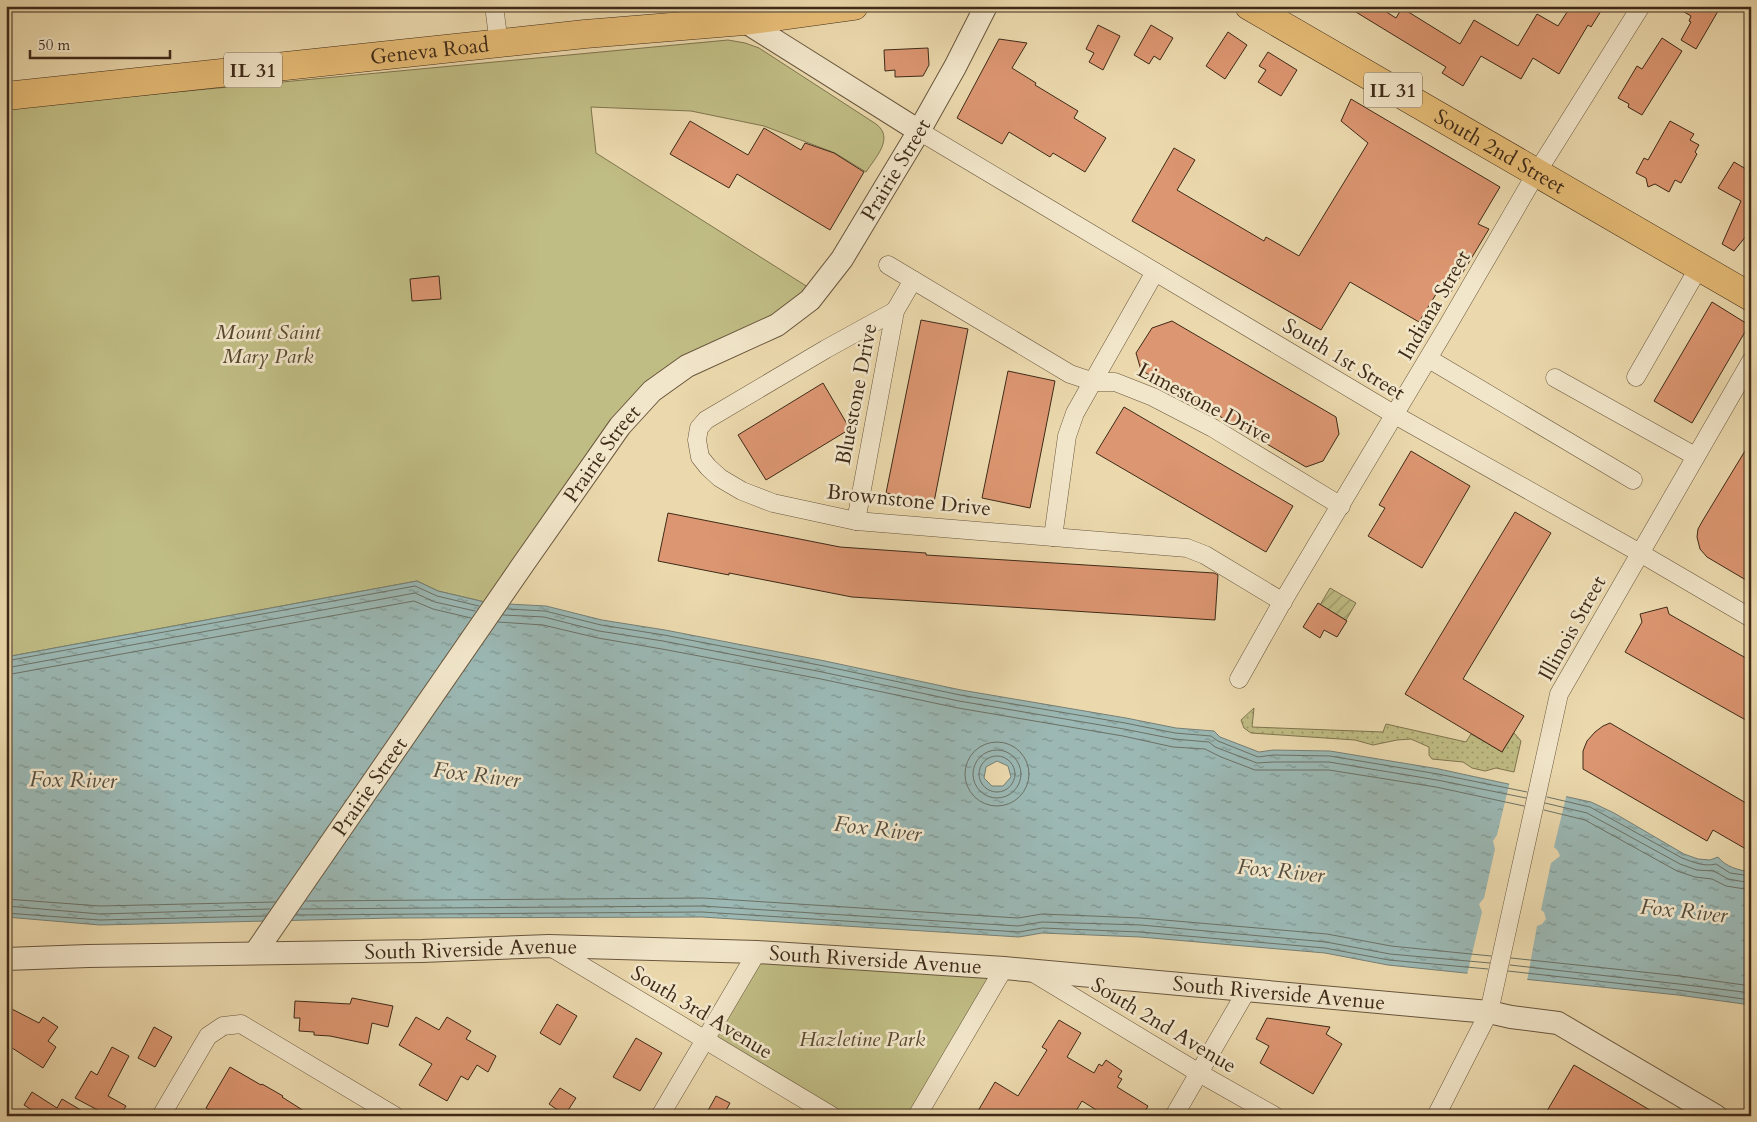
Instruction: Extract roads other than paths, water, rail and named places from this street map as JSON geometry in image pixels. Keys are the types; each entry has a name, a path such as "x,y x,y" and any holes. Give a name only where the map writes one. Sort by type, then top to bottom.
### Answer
{"main road":[{"name":"Geneva Road","path":"6,96 585,34 744,21 854,6"},
{"name":"South 2nd Street","path":"1249,6 1751,297"}],"street":[{"path":"494,6 499,44"},
{"name":"Prairie Street","path":"256,953 620,426 652,391 687,366 777,326 810,300 842,259 955,67 986,6"},
{"name":"Indiana Street","path":"1239,679 1537,173 1641,6"},
{"path":"744,21 919,130"},
{"name":"South 1st Street","path":"919,130 1395,415 1751,618"},
{"name":"Limestone Drive","path":"888,266 1070,374 1094,382 1115,382 1153,397 1213,428 1341,506"},
{"path":"1636,377 1699,267"},
{"path":"1053,537 1067,436 1075,413 1156,272"},
{"name":"Bluestone Drive","path":"856,521 895,311 913,280"},
{"name":"Brownstone Drive","path":"895,311 727,406 706,420 699,428 697,440 700,457 720,478 742,491 773,503 856,521 1187,548 1205,555 1283,602"},
{"path":"1429,359 1633,480"},
{"name":"Illinois Street","path":"1436,1116 1489,1012 1559,694 1751,361"},
{"path":"1555,378 1695,456"},
{"name":"South Riverside Avenue","path":"6,959 256,953 422,952 549,946 757,952 1030,970 1489,1012 1558,1023 1704,1113"},
{"name":"South 3rd Avenue","path":"549,946 704,1041 832,1116"},
{"path":"660,1116 757,952"},
{"path":"917,1116 1004,968"},
{"name":"South 2nd Avenue","path":"1030,970 1198,1073 1275,1116"},
{"path":"1174,1116 1247,990"},
{"path":"160,1116 208,1036 223,1026 241,1024 395,1116"}],"water":[{"name":"Fox River","path":"417,581 438,591 489,603 546,606 602,620 665,630 825,661 961,690 1176,728 1214,731 1220,737 1259,752 1273,750 1330,751 1439,769 1591,802 1614,813 1684,854 1698,859 1710,860 1718,857 1733,868 1751,872 1751,1005 1678,995 1388,965 1325,953 1140,937 1042,933 1019,937 702,917 393,918 100,925 6,917 6,657","holes":["997,761 1008,766 1011,777 1003,786 992,786 984,778 986,767"]}],"park label":[{"name":"Mount Saint Mary Park","path":"268,344"},
{"name":"Hazletine Park","path":"862,1039"}]}
